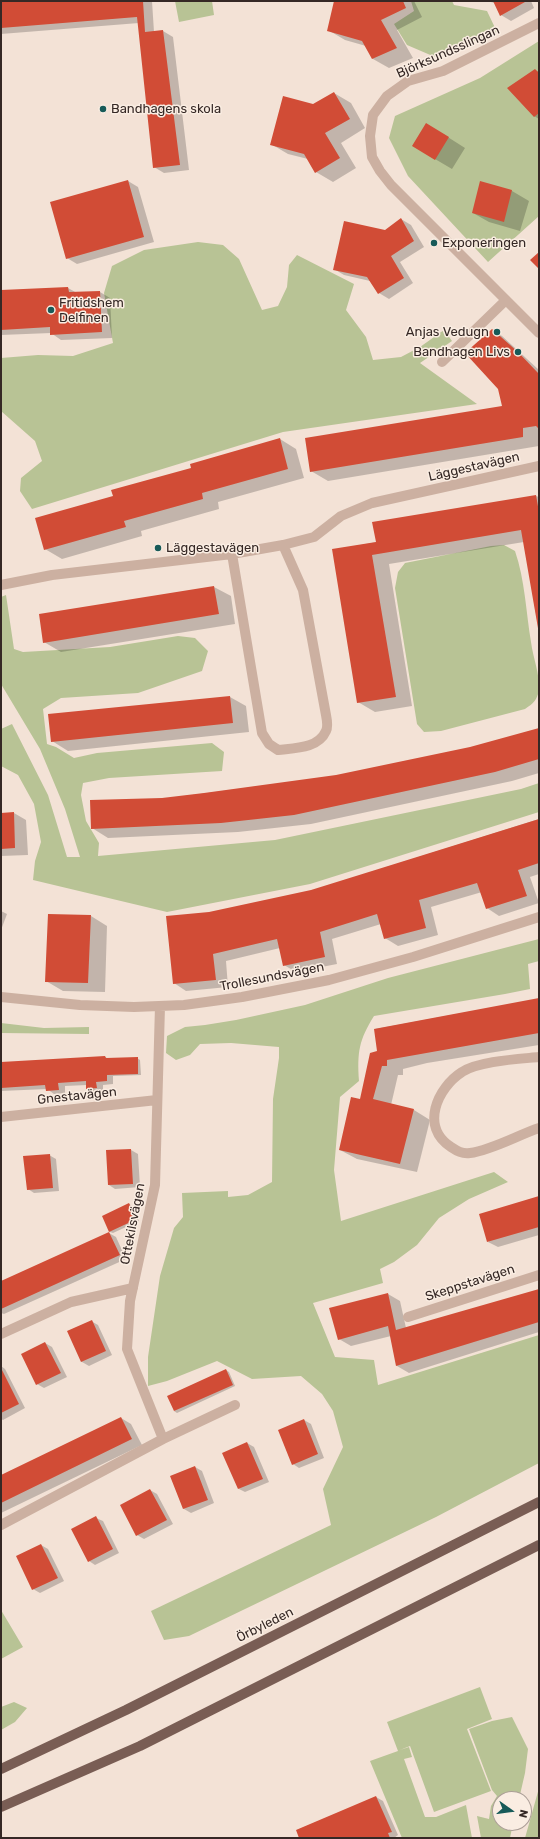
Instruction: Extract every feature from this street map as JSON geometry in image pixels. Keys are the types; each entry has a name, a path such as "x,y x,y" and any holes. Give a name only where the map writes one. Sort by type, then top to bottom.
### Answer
{"main road":[{"name":"Örbyleden","path":"1,1769 126,1710 539,1502"},
{"path":"1,1807 140,1746 539,1545"}],"street":[{"name":"Björksundsslingan","path":"539,23 443,71 408,80 387,96 373,115 370,136 372,157 380,172 539,333"},
{"path":"442,362 506,300"},
{"name":"Läggestavägen","path":"1,585 52,575 232,554 283,545 314,537 341,516 372,503 539,466"},
{"path":"232,554 262,733 269,744 278,750 309,746 320,739 327,730 326,715 303,590 283,545"},
{"name":"Trollesundsvägen","path":"1,998 80,1005 160,1006 184,1005 242,997 329,980 413,957 539,917"},
{"name":"Ottekilsvägen","path":"160,1006 155,1185 130,1301 127,1349 163,1439"},
{"path":"539,1057 474,1066 463,1071 446,1087 437,1102 434,1115 436,1128 440,1139 459,1152 470,1152 487,1148 539,1128"},
{"name":"Gnestavägen","path":"1,1117 157,1100"},
{"name":"Skeppstavägen","path":"408,1317 539,1275"},
{"path":"1,1334 71,1302 133,1288"},
{"path":"1,1526 163,1439 235,1405"}],"green space":[{"path":"175,1 212,1 214,15 179,22"},
{"path":"411,1 452,1 454,5 487,11 497,32 435,57 407,45 394,24 414,11"},
{"path":"539,41 539,216 488,262 408,176 389,138 395,116 480,78"},
{"path":"198,242 223,245 239,259 262,310 278,306 287,287 289,265 297,255 354,284 346,310 366,337 373,360 401,357 420,347 444,330 452,341 420,363 477,404 283,432 32,509 20,491 21,478 42,461 35,441 1,411 1,358 38,355 73,356 113,343 104,293 112,266 144,250"},
{"path":"504,545 515,551 521,573 529,631 538,678 539,690 536,699 525,709 441,731 424,732 417,724 395,588 398,572 405,563 491,546"},
{"path":"6,595 14,649 23,652 110,647 178,636 195,638 208,651 202,671 138,693 61,698 43,709 47,744 56,747 74,758 97,753 212,743 224,752 222,771 109,778 83,783 81,795 86,821 99,843 98,856 275,840 521,789 539,783 539,812 310,884 167,912 33,880 35,861 41,842 34,804 18,775 1,766 1,729 12,724 48,795 67,857 80,857 65,809 40,749 1,684 1,597"},
{"path":"539,939 539,961 528,964 530,989 374,1016 365,1032 360,1047 358,1062 359,1081 340,1097 334,1170 341,1221 494,1172 508,1182 469,1199 439,1218 417,1245 394,1262 380,1269 383,1283 313,1303 335,1357 374,1360 378,1385 539,1335 539,1463 436,1517 189,1636 164,1640 151,1611 331,1525 323,1489 343,1447 333,1411 322,1394 301,1376 252,1379 217,1361 167,1381 148,1386 148,1357 160,1276 174,1228 183,1217 182,1193 228,1191 228,1197 248,1195 272,1182 273,1099 279,1058 279,1047 231,1043 200,1044 190,1055 176,1060 166,1053 167,1036 185,1027 236,1020 305,1005 388,978"},
{"path":"1,1023 44,1028 89,1027 89,1034 1,1033"},
{"path":"1,1610 23,1647 1,1659"},
{"path":"480,1687 492,1719 467,1729 491,1791 434,1812 410,1746 400,1750 409,1747 412,1757 404,1759 425,1817 436,1817 466,1805 472,1838 402,1838 370,1761 398,1751 387,1722"},
{"path":"14,1702 27,1708 15,1722 1,1730 1,1707"},
{"path":"512,1717 528,1749 521,1791 492,1790 469,1729 492,1721"},
{"path":"539,1788 539,1838 525,1838 527,1831 532,1831 532,1813"},
{"path":"492,1804 492,1831 511,1831 510,1838 481,1838 477,1816 489,1819"}],"building":[{"path":"1,1 143,1 145,32 163,30 180,165 153,168 137,17 1,28"},
{"path":"334,1 403,1 406,8 381,20 397,48 372,59 362,41 327,31"},
{"path":"493,1 524,1 525,2 500,16"},
{"path":"535,69 539,73 539,113 534,117 507,88"},
{"path":"334,92 350,119 325,133 340,158 315,173 304,154 270,145 283,96 313,104"},
{"path":"426,123 449,137 435,160 412,146"},
{"path":"128,180 144,237 66,259 50,202"},
{"path":"480,181 512,190 504,222 472,213"},
{"path":"401,218 414,241 391,256 404,278 378,294 367,277 333,270 344,221 385,230"},
{"path":"539,252 539,269 530,260"},
{"name":"Fritidshem Delfinen","path":"68,287 69,292 100,291 102,332 50,335 50,327 1,330 1,290"},
{"path":"492,329 518,352 539,374 539,429 536,426 523,428 523,437 310,472 305,438 502,406 498,389 465,353"},
{"path":"280,438 288,469 202,493 203,499 124,521 126,527 44,550 35,518 113,496 111,490 191,468 190,464"},
{"path":"536,495 539,512 539,634 521,530 372,555 396,697 357,703 332,549 376,542 372,522"},
{"path":"214,586 219,614 43,643 39,614"},
{"path":"230,696 233,723 51,742 48,714"},
{"path":"539,728 539,759 495,772 294,815 221,823 91,829 90,800 162,798 336,775 470,747"},
{"path":"14,812 15,848 1,849 1,813"},
{"path":"539,819 539,863 518,870 527,896 486,909 477,883 419,900 426,928 384,939 377,914 320,932 325,957 283,966 277,939 213,954 216,980 173,984 166,916 209,912 311,890"},
{"path":"48,914 91,915 88,983 45,982"},
{"path":"539,998 539,1033 387,1060 387,1066 382,1066 373,1099 414,1109 400,1164 339,1150 351,1097 360,1099 370,1053 377,1051 374,1029"},
{"path":"105,1056 106,1058 138,1057 138,1074 107,1075 107,1081 96,1082 97,1088 86,1089 86,1081 58,1083 59,1090 46,1091 45,1085 1,1088 1,1062"},
{"path":"131,1149 133,1184 108,1185 106,1150"},
{"path":"50,1154 53,1188 27,1190 23,1156"},
{"path":"539,1196 539,1227 487,1242 479,1214"},
{"path":"129,1203 137,1219 109,1232 102,1216"},
{"path":"109,1232 120,1255 1,1309 1,1281"},
{"path":"539,1289 539,1322 396,1366 388,1326 338,1340 329,1308 388,1293 396,1330"},
{"path":"92,1320 106,1351 81,1362 67,1331"},
{"path":"45,1342 61,1373 36,1385 21,1354"},
{"path":"1,1368 19,1404 1,1413"},
{"path":"226,1369 233,1385 174,1411 167,1396"},
{"path":"121,1417 132,1439 1,1503 1,1475"},
{"path":"304,1419 318,1454 292,1465 278,1430"},
{"path":"247,1442 263,1479 238,1489 222,1453"},
{"path":"195,1466 208,1500 183,1509 170,1476"},
{"path":"150,1489 167,1520 136,1536 120,1505"},
{"path":"96,1516 113,1549 88,1562 71,1529"},
{"path":"41,1544 58,1578 32,1590 16,1556"},
{"path":"376,1796 392,1832 388,1833 390,1838 299,1838 296,1830"}],"place":[{"name":"Bandhagens skola","path":"103,109"},
{"name":"Exponeringen","path":"434,243"},
{"name":"Fritidshem Delfinen","path":"51,310"},
{"name":"Anjas Vedugn","path":"497,332"},
{"name":"Bandhagen Livs","path":"518,352"},
{"name":"Läggestavägen","path":"158,548"}]}
